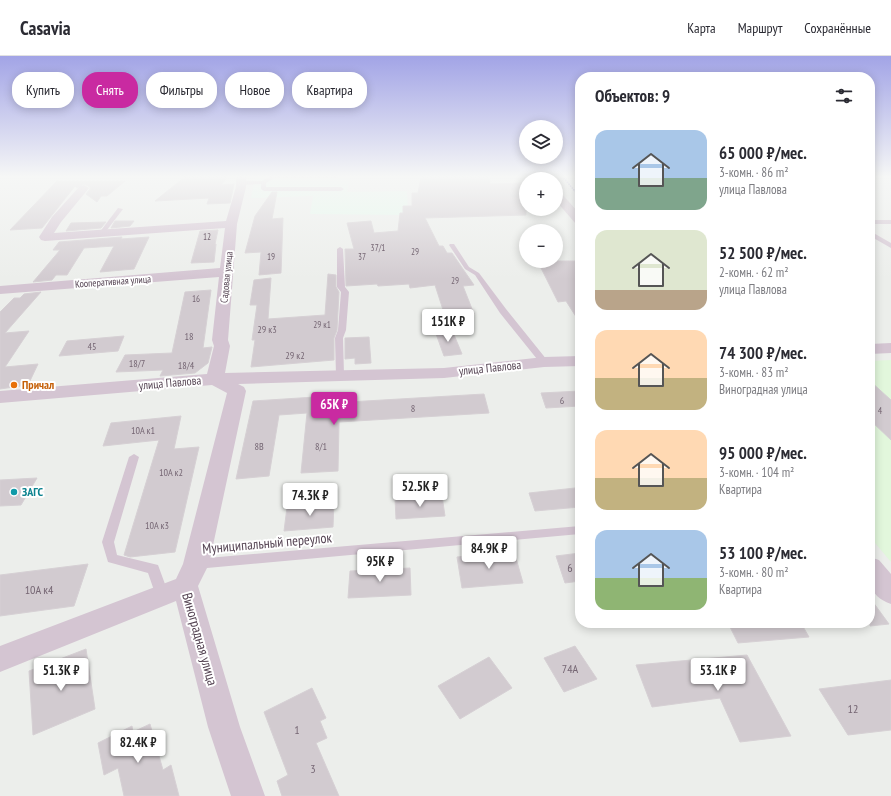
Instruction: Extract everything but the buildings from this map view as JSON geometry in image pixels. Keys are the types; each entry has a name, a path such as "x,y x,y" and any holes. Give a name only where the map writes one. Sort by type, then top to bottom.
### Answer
{"street":[{"path":"64,211 44,237 231,224"},
{"name":"Садовая улица","path":"215,379 222,346 220,340 231,224 234,211"},
{"name":"Кооперативная улица","path":"0,290 227,272"},
{"path":"875,349 891,348"},
{"name":"улица Павлова","path":"0,397 215,379 340,374 444,373 544,362 575,361"},
{"name":"Виноградная улица","path":"215,379 237,391 181,582 224,727 248,796"},
{"path":"875,573 891,593"},
{"path":"0,659 181,582"}],"lane":[{"path":"102,233 120,211"},
{"path":"875,222 891,222"},
{"path":"875,236 891,246"},
{"name":"улица Павлова","path":"452,245 467,268 477,274 503,311 544,362"},
{"path":"340,249 341,287 346,292 342,330 339,338 340,374"},
{"path":"134,457 108,542 112,559 153,569 181,582"},
{"name":"Муниципальный переулок","path":"181,582 575,531"}],"shaded area":[{"path":"311,211 408,211 408,215 310,214"},
{"path":"891,360 891,562 875,543 875,361"}],"place":[{"name":"Причал","path":"14,385"},
{"name":"ЗАГС","path":"14,492"}]}
